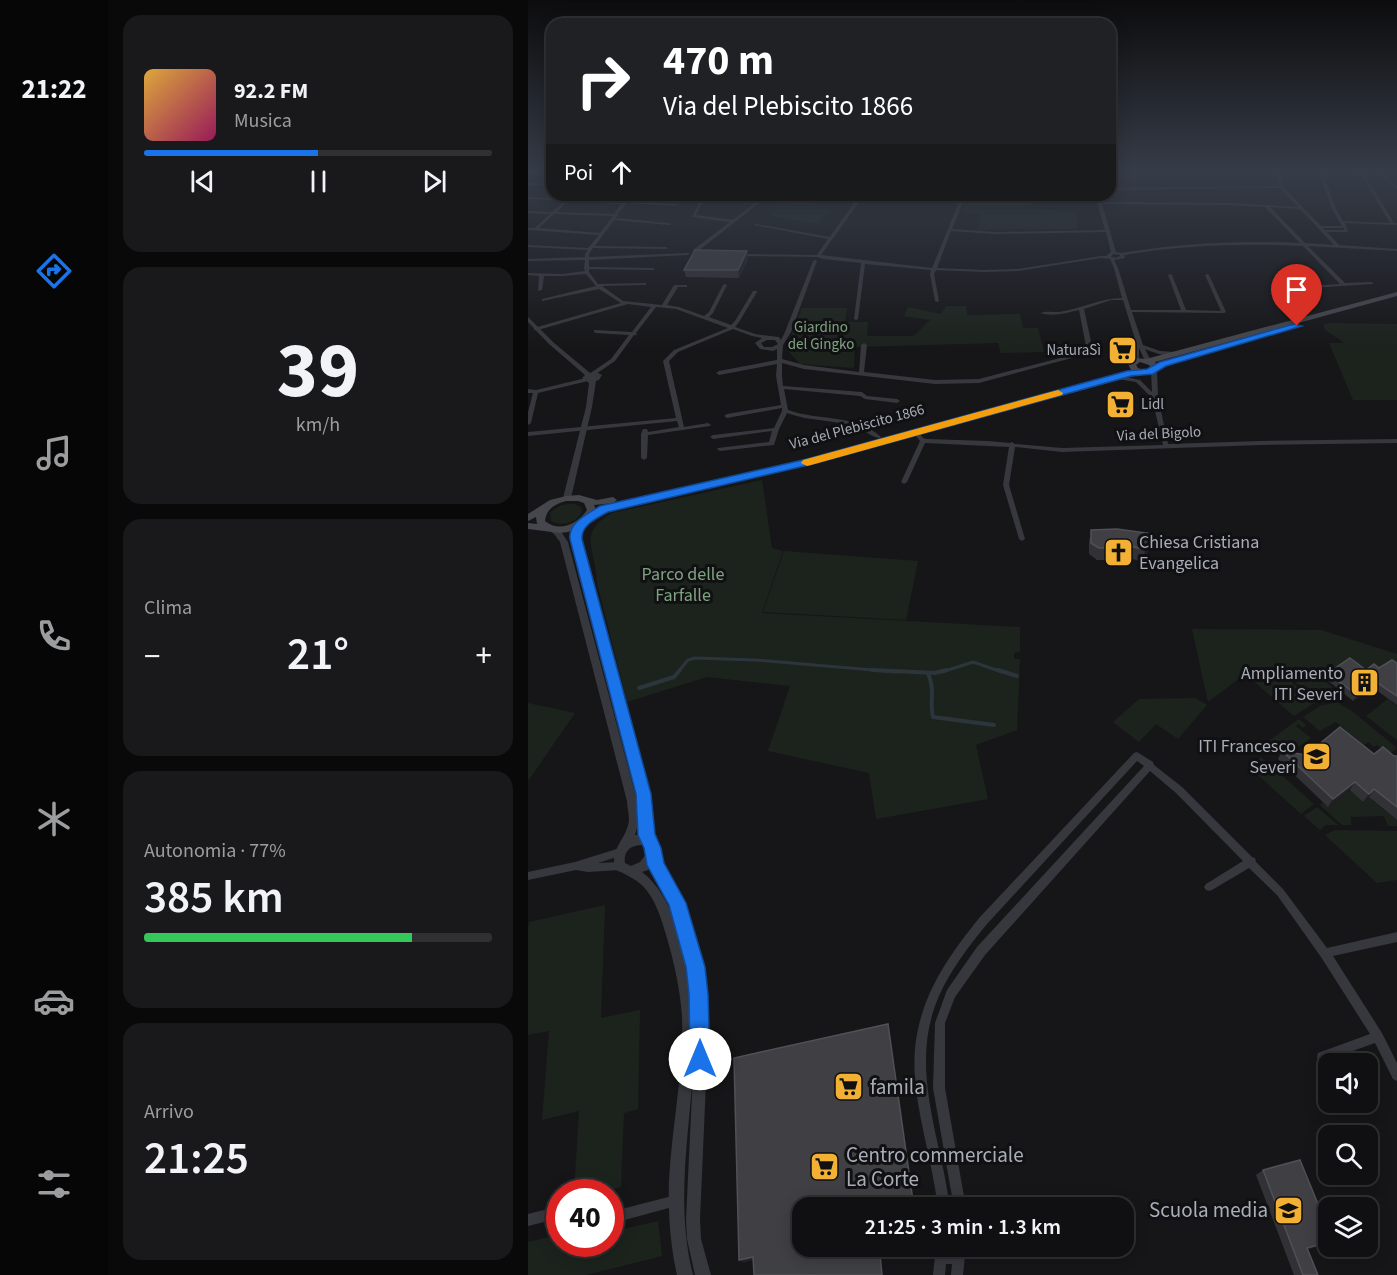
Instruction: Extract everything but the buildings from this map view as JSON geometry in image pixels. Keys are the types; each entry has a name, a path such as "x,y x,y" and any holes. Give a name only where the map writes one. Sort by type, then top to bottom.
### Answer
{"main road":[{"path":"1152,365 1180,354 1397,294"},
{"path":"1140,372 1133,368 1134,362 1152,365 1397,299"},
{"name":"Via del Plebiscito 1866","path":"567,498 603,502 736,473 878,437 1109,373 1134,362"},
{"name":"Via del Plebiscito 1866","path":"549,529 563,530 611,507 778,470 1140,372 1152,365"},
{"path":"528,518 555,502 567,498"},
{"path":"586,520 592,510 587,501"},
{"path":"545,509 541,513 540,522 549,529"},
{"path":"528,526 549,529"}],"street":[{"path":"543,230 601,234"},
{"path":"604,230 590,248 586,259 587,270 599,286 618,300 626,303 664,306 780,340 781,344"},
{"path":"528,260 697,253 722,230"},
{"path":"787,230 830,238"},
{"path":"720,449 772,444 784,408 777,365 781,344 817,258 836,230"},
{"path":"937,301 932,274 950,230"},
{"path":"956,230 996,234 1107,231 1114,253 1120,257"},
{"path":"1290,230 1343,284"},
{"path":"1323,230 1339,247"},
{"path":"728,255 817,258 933,269 1007,271 1202,245 1397,250"},
{"path":"528,246 665,248"},
{"path":"1114,253 1109,254 1110,258 1116,268 1137,338 1152,365 1155,397 1166,447"},
{"path":"1116,268 1120,257"},
{"path":"856,319 862,262"},
{"path":"528,274 651,269"},
{"path":"540,290 542,274"},
{"path":"1170,275 1184,312"},
{"path":"1129,311 1224,312 1207,275"},
{"path":"1279,276 1299,276 1308,287 1314,295 1292,297 1279,276"},
{"path":"1308,287 1371,283"},
{"path":"544,300 599,286 644,284"},
{"path":"705,318 711,314 725,285"},
{"path":"664,306 676,286 685,286"},
{"path":"682,429 666,361 676,351 732,326 755,292"},
{"path":"1042,313 1059,313 1111,299 1125,299"},
{"path":"536,329 626,303"},
{"path":"528,392 536,392 591,377 610,363 655,305"},
{"path":"719,374 777,365 935,382 984,380 1081,354 1089,346 1081,308"},
{"path":"528,319 536,329 591,377"},
{"path":"760,346 761,340 783,334 789,328"},
{"path":"743,330 777,365"},
{"path":"596,331 634,334"},
{"path":"1134,362 1137,338"},
{"path":"760,346 773,349 781,344"},
{"path":"861,374 864,345"},
{"path":"1142,346 1159,353 1180,354"},
{"path":"1140,372 1148,389"},
{"path":"567,498 583,429 591,377"},
{"path":"1112,378 1134,379 1155,397"},
{"path":"528,383 536,392"},
{"path":"781,387 862,394 865,397 897,401"},
{"path":"528,423 536,392"},
{"path":"727,416 784,408 797,416 862,427 878,437"},
{"path":"528,434 679,419"},
{"path":"644,458 645,423"},
{"path":"644,434 708,425"},
{"path":"713,437 776,429"},
{"path":"904,482 923,441 916,432"},
{"name":"Via del Bigolo","path":"923,441 1012,444 1062,450 1397,441"},
{"path":"1012,444 1006,485 1022,539"},
{"path":"586,520 575,533 576,539 644,794 646,835 656,865 677,903 698,980 700,1059 693,1219 694,1239 703,1275"},
{"path":"549,529 557,532 564,542 634,808 634,821 618,860 625,868 638,874 654,890 664,908 685,989 687,1030 676,1201 677,1238 685,1275"},
{"path":"942,1197 922,1084 920,1049 926,1018 941,981 952,962 980,926 1137,756 1179,790 1252,861 1280,892 1325,953 1378,1037 1396,1071"},
{"path":"958,1197 939,1088 940,1023 951,994 966,970 1061,861 1150,765"},
{"path":"528,876 575,866 623,848 638,839 651,849"},
{"path":"575,866 625,868 645,866 651,849"},
{"path":"1049,850 1061,861"},
{"path":"1209,887 1252,861"},
{"path":"1325,953 1397,937"},
{"path":"952,962 966,970"},
{"path":"926,1018 940,1023"},
{"path":"1333,1053 1378,1037"},
{"path":"624,1214 676,1201"},
{"path":"528,1220 546,1216"},
{"path":"939,1275 941,1257"},
{"path":"957,1275 959,1257"}],"green space":[{"name":"Giardino del Gingko","path":"946,306 966,306 967,315 1020,314 1023,328 1038,328 1044,352 1001,353 998,343 855,347 854,368 800,364 786,349 802,308 847,308 845,322 868,322 867,336 914,336 930,320 904,316 908,307 941,314"},
{"path":"1330,323 1397,324 1397,400 1353,400 1329,343 1345,343 1325,330 1323,325"},
{"name":"Parco delle Farfalle","path":"762,480 772,548 783,551 762,613 1020,627 1020,652 1014,653 1014,659 1020,659 1017,730 976,745 988,799 876,819 869,773 768,751 790,686 707,677 627,702 597,583 591,543 594,528 612,513"},
{"path":"575,504 581,507 582,512 576,519 564,524 551,521 550,513 555,508"},
{"path":"784,551 918,561 906,620 763,612"},
{"path":"1192,629 1321,630 1397,654 1397,669 1387,662 1375,670 1362,672 1348,661 1322,678 1334,689 1318,700 1294,681 1292,683 1316,702 1294,716 1245,674 1208,702"},
{"path":"1195,698 1207,705 1178,739 1156,724 1139,742 1113,722 1139,699"},
{"path":"1388,699 1397,706 1397,740 1366,716"},
{"path":"1340,701 1339,704 1352,711 1397,748 1389,754 1377,745 1374,747 1368,742 1364,745 1336,722 1320,731 1303,717 1320,706"},
{"path":"528,703 575,713 528,781"},
{"path":"1299,719 1306,725 1303,728 1298,724 1296,726 1311,738 1287,755 1255,751"},
{"path":"1261,757 1314,804 1301,814 1249,767"},
{"path":"1351,790 1363,802 1370,797 1397,820 1397,826 1388,826 1384,816 1351,817 1351,825 1342,825 1320,805 1322,802 1329,807"},
{"path":"1317,807 1338,825 1326,825 1320,830 1304,816"},
{"path":"1335,830 1397,831 1397,880 1377,883 1325,835"},
{"path":"605,905 601,1018 640,1010 638,1109 624,1113 621,1179 575,1179 579,1111 542,1120 549,1031 528,1035 529,922"},
{"path":"658,1221 662,1256 586,1275 528,1275 528,1242 546,1238 546,1257 624,1257 624,1229"}],"waterway":[{"path":"678,672 688,660 695,658 755,660 873,670"},
{"path":"942,672 973,662 1002,672"},
{"path":"639,688 674,677 680,670"},
{"path":"873,670 934,673 947,670"},
{"path":"873,670 896,672"},
{"path":"998,670 1017,676"},
{"path":"928,673 932,686 933,717 994,725"}],"slow traffic":[{"path":"807,463 1058,393"}],"place":[{"name":"NaturaSì","path":"1122,350"},
{"name":"Lidl","path":"1120,404"},
{"name":"Chiesa Cristiana Evangelica","path":"1118,552"},
{"name":"Ampliamento ITI Severi","path":"1364,683"},
{"name":"ITI Francesco Severi","path":"1317,756"},
{"name":"famila","path":"849,1087"},
{"name":"Centro commerciale La Corte","path":"825,1167"},
{"name":"Scuola media","path":"1289,1210"}],"route":[{"path":"700,1059 699,994 696,967 677,903 660,874 653,848 646,835 644,794 588,592 576,539 575,533 582,523 604,509 809,462 1131,373 1149,372 1163,364 1297,326"}]}
